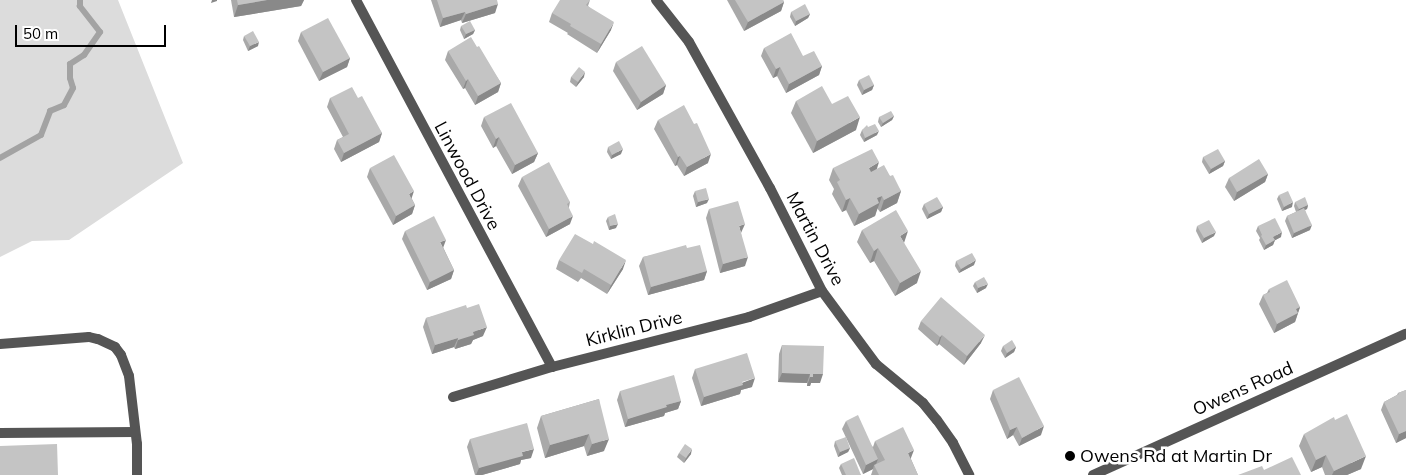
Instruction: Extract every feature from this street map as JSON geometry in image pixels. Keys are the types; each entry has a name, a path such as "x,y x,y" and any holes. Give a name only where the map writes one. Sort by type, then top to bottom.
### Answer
{"street":[{"name":"Linwood Drive","path":"356,0 552,367"},
{"name":"Martin Drive","path":"656,0 689,42 770,188 822,291 876,364 923,403 937,420 953,443 969,475"},
{"name":"Kirklin Drive","path":"453,397 552,367 749,317 822,291"},
{"name":"Owens Road","path":"1094,475 1406,334"},
{"path":"0,344 89,337 115,347 121,355 129,376 137,475"},
{"path":"0,434 135,432"}],"shaded area":[{"path":"0,0 118,0 183,163 69,240 32,241 0,257"}],"building":[{"path":"237,0 267,0 238,5"},
{"path":"437,0 497,0 498,4 466,14 465,12 443,18"},
{"path":"560,0 590,0 586,5 614,22 601,44 552,13"},
{"path":"735,0 783,0 784,2 748,22"},
{"path":"805,4 810,14 796,21 791,12"},
{"path":"328,18 350,58 323,72 301,32"},
{"path":"470,21 475,30 466,34 461,26"},
{"path":"253,31 259,42 250,46 244,36"},
{"path":"791,33 803,56 814,51 822,66 789,84 780,67 776,69 764,48"},
{"path":"471,37 477,47 479,46 501,83 478,96 468,79 466,81 448,51"},
{"path":"642,46 666,85 641,102 616,62"},
{"path":"579,67 585,72 578,82 571,77"},
{"path":"869,75 874,85 864,90 859,80"},
{"path":"822,86 832,104 848,96 860,117 817,141 796,101"},
{"path":"352,87 358,98 362,96 382,133 344,153 337,140 349,134 330,98"},
{"path":"511,103 538,153 515,165 499,137 496,139 484,117"},
{"path":"684,105 694,124 697,123 711,154 687,167 680,156 678,157 658,120"},
{"path":"891,111 894,116 883,123 879,117"},
{"path":"875,124 879,131 865,138 862,130 867,125 868,127"},
{"path":"619,141 623,149 612,155 608,147"},
{"path":"872,149 879,162 869,168 871,172 884,165 890,176 893,175 901,191 884,200 882,196 877,198 879,203 859,214 850,198 846,200 837,182 840,180 833,168"},
{"path":"1218,149 1225,161 1211,169 1203,157"},
{"path":"394,155 414,191 409,194 415,205 396,216 370,168"},
{"path":"1259,159 1268,174 1237,192 1229,178"},
{"path":"549,162 570,202 567,204 573,216 549,229 522,177"},
{"path":"706,188 709,199 698,202 695,191"},
{"path":"1288,191 1293,202 1284,207 1279,195"},
{"path":"937,197 943,207 929,214 924,204"},
{"path":"1305,197 1308,205 1299,209 1295,202"},
{"path":"738,201 745,224 739,226 748,257 723,264 709,209"},
{"path":"1304,208 1312,225 1294,233 1287,216"},
{"path":"896,210 908,231 900,236 921,271 900,283 878,248 874,251 862,230"},
{"path":"615,214 618,224 610,226 608,217"},
{"path":"434,216 446,240 440,242 454,270 430,282 405,231"},
{"path":"1275,218 1282,232 1273,237 1275,240 1266,245 1258,226"},
{"path":"1209,220 1216,232 1204,238 1197,226"},
{"path":"575,234 593,244 594,241 626,260 611,285 584,269 582,273 559,260"},
{"path":"686,245 687,248 700,245 707,271 651,287 643,257"},
{"path":"972,253 976,260 961,269 956,261"},
{"path":"984,277 988,284 978,288 975,282"},
{"path":"1287,280 1300,307 1296,309 1298,313 1277,324 1263,295 1270,292 1269,289"},
{"path":"941,297 985,335 967,356 942,335 940,337 921,321"},
{"path":"479,304 487,327 473,332 474,335 435,345 426,318 466,305 467,308"},
{"path":"1012,340 1016,347 1007,353 1003,346"},
{"path":"782,345 824,346 823,374 813,374 813,377 810,377 810,374 782,373"},
{"path":"747,353 755,378 742,382 743,385 704,397 695,369"},
{"path":"674,375 681,401 628,419 620,391"},
{"path":"1019,377 1044,426 1022,438 1017,427 1010,430 993,390"},
{"path":"1406,390 1406,431 1399,434 1384,402"},
{"path":"599,399 609,439 592,444 589,434 550,445 541,416"},
{"path":"1347,414 1366,456 1334,471 1326,455 1316,460 1304,434 1334,417 1335,420"},
{"path":"858,415 878,459 866,465 846,421"},
{"path":"527,423 534,449 522,452 523,456 479,468 470,439"},
{"path":"903,427 914,450 908,453 918,475 879,475 874,465 885,460 875,441"},
{"path":"846,437 850,448 840,452 835,441"},
{"path":"57,444 58,475 0,475 0,446"},
{"path":"685,444 692,449 686,458 679,453"},
{"path":"1292,457 1301,475 1238,475 1262,466 1264,470"},
{"path":"854,458 861,475 846,475 841,464"}],"waterway":[{"path":"0,158 41,135 50,111 64,105 73,88 70,78 70,64 84,55 100,32 80,6 80,0"}],"place":[{"name":"Owens Rd at Martin Dr","path":"1070,456"}]}
